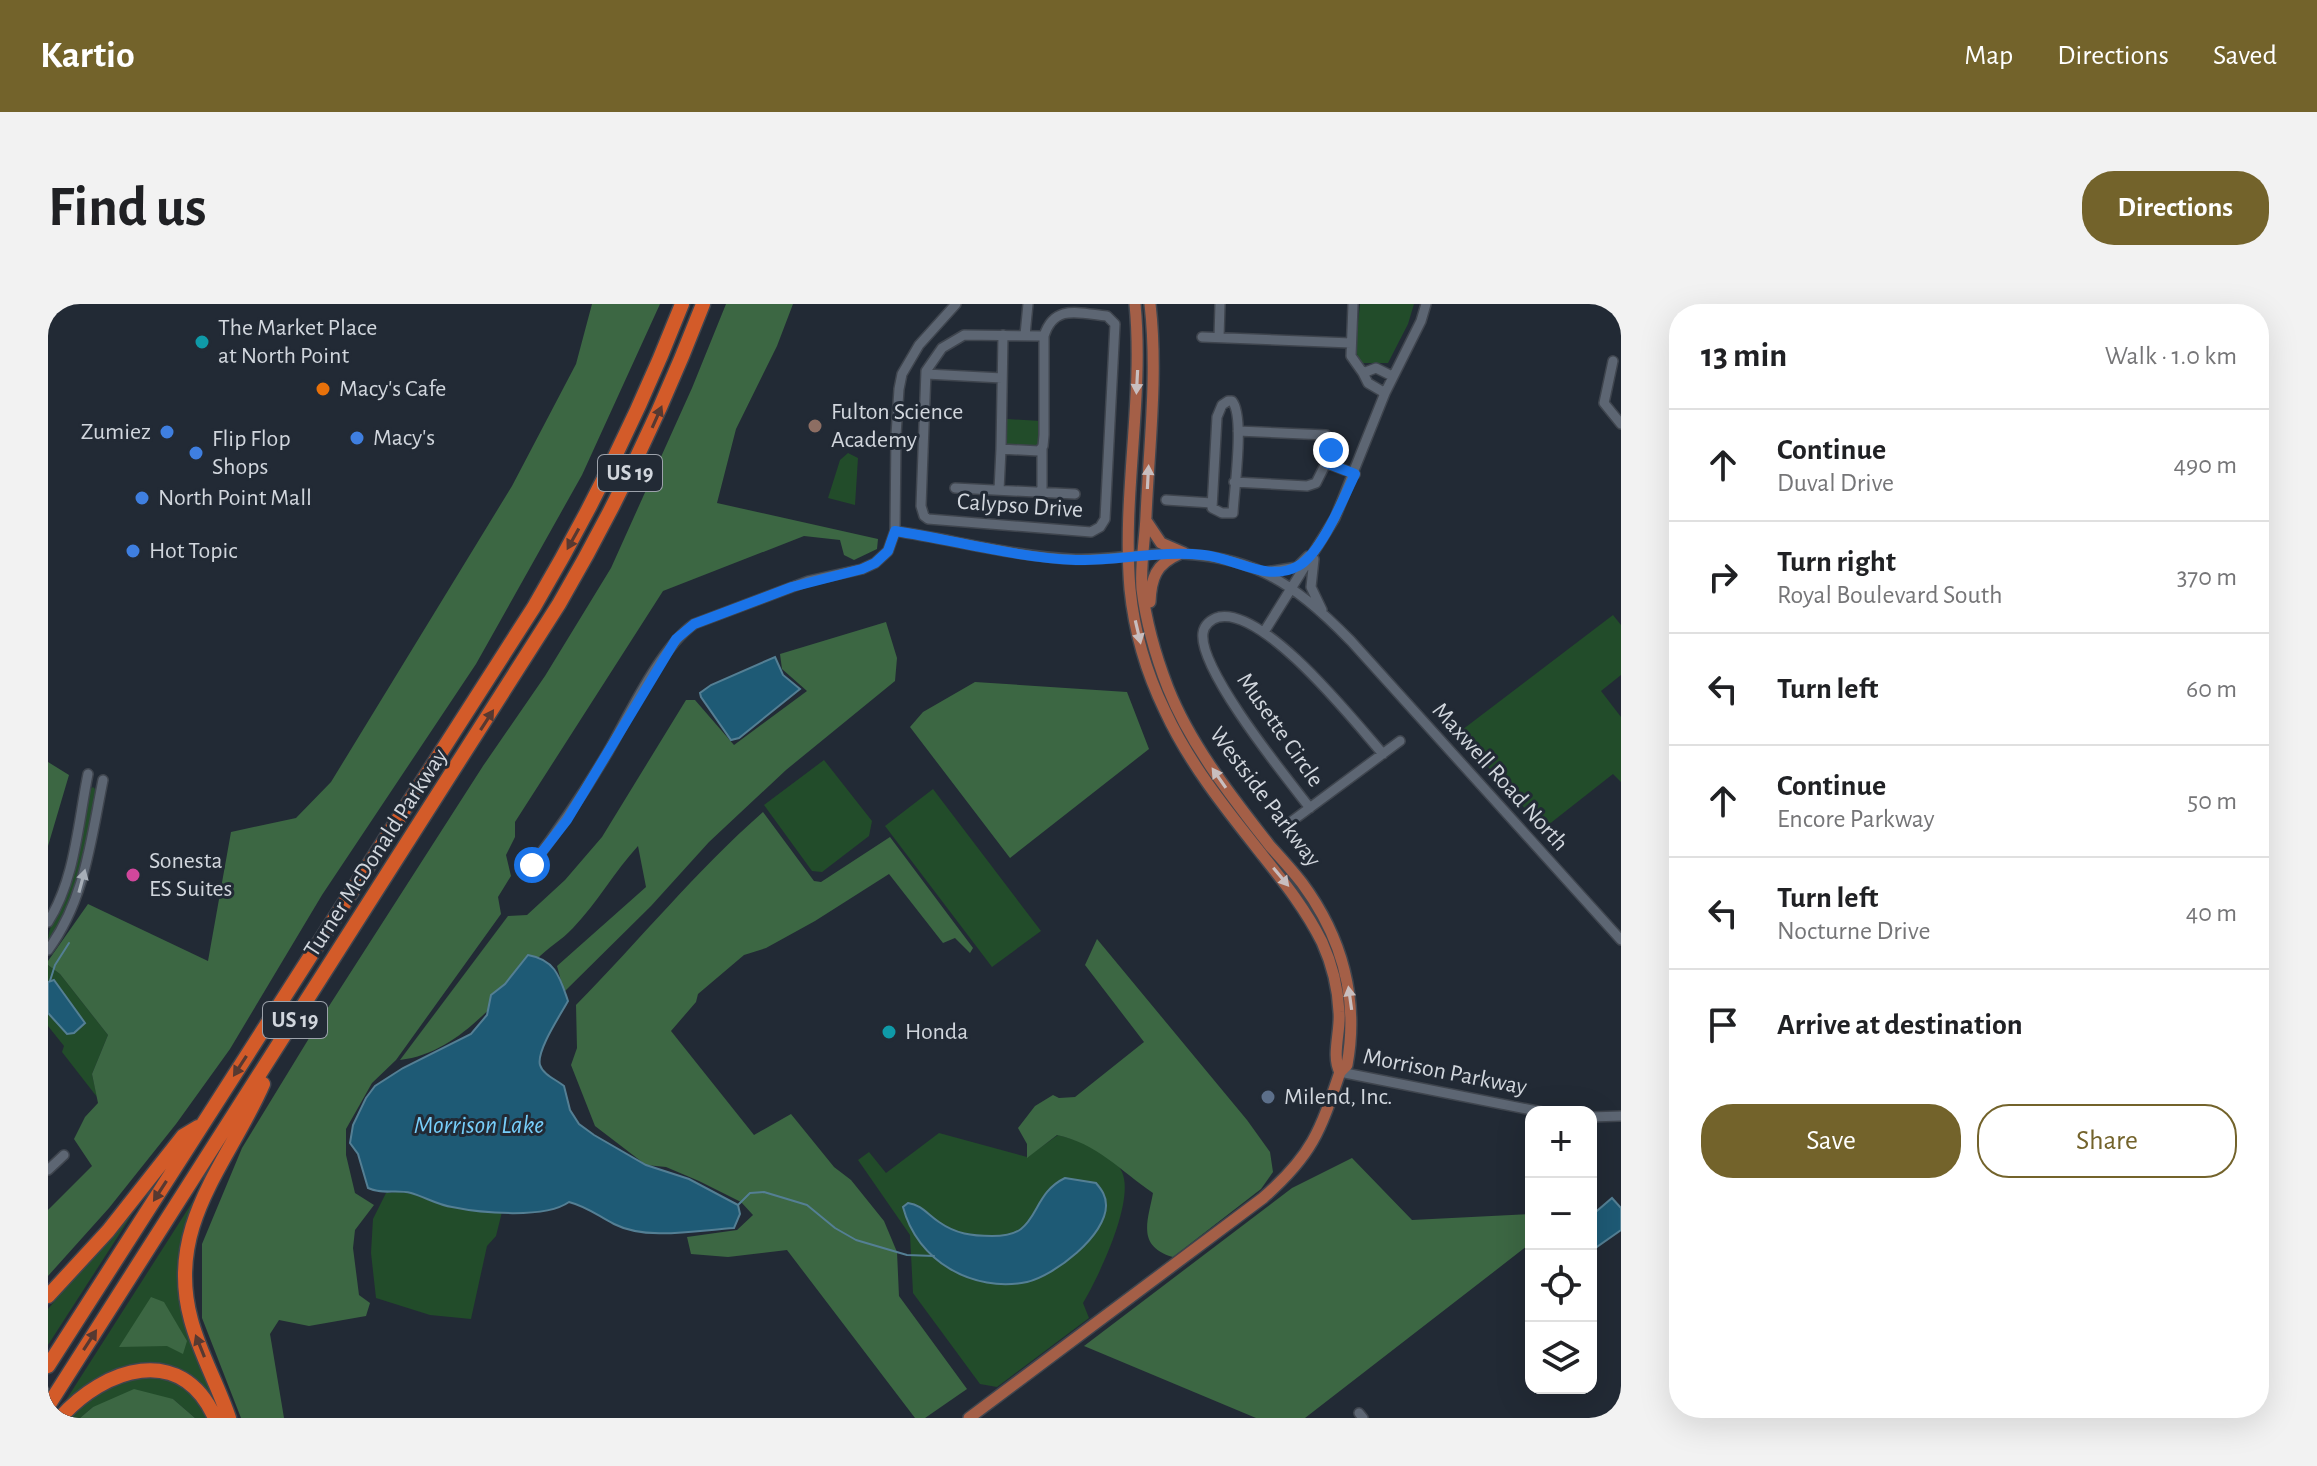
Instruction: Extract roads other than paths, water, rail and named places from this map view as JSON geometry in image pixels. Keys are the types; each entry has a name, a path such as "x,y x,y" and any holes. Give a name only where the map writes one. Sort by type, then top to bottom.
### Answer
{"highway":[{"name":"Turner McDonald Parkway","path":"48,1366 554,574 626,436 682,304"},
{"name":"Turner McDonald Parkway","path":"48,1406 571,585 644,445 703,304"},
{"path":"229,1418 192,1323 185,1289 186,1251 199,1203 259,1093 283,1040"},
{"path":"48,1296 116,1222 183,1136 202,1125"},
{"path":"60,1418 78,1399 98,1385 119,1374 142,1370 164,1373 184,1381 202,1396 215,1418"}],"main road":[{"name":"Westside Parkway","path":"1135,304 1139,356 1129,555 1130,592 1139,637 1165,712 1183,746 1292,890 1323,945 1338,996 1339,1031 1335,1064 1340,1072"},
{"name":"Westside Parkway","path":"969,1418 1263,1198 1284,1179 1299,1164 1314,1141 1340,1072 1347,1065 1352,1014 1347,977 1335,940 1302,883 1245,813 1194,740 1168,687 1149,627 1143,590 1154,359 1150,304"},
{"path":"1146,517 1151,531 1161,543 1182,554"},
{"path":"1149,627 1152,577 1166,560 1182,554"}],"street":[{"path":"532,865 567,820 640,696 685,630 792,587 862,569 875,563 888,551 895,531 896,435 902,374 919,345 956,304"},
{"path":"1025,335 1028,304"},
{"path":"1219,337 1220,304"},
{"path":"1353,304 1351,343 1354,363 1368,383 1385,393"},
{"path":"1264,632 1332,524 1355,474 1392,376 1421,321 1426,304"},
{"name":"Calypso Drive","path":"926,374 921,456 921,506 924,516 928,519 1091,532 1100,527 1105,519 1115,324 1107,316 1063,313 1053,316 1044,336"},
{"path":"1002,378 926,374 934,358 954,339 972,334 1044,336 1042,492"},
{"path":"999,490 1003,335"},
{"path":"1202,337 1351,343"},
{"path":"1613,361 1604,403 1621,424"},
{"path":"1363,373 1376,368 1392,376"},
{"path":"1228,401 1237,409 1234,482 1233,513 1222,513 1212,508 1217,417 1222,405 1228,401"},
{"path":"1234,482 1307,486 1316,483 1332,442 1326,435 1238,431"},
{"path":"1001,449 1042,449"},
{"path":"1326,463 1355,474"},
{"path":"955,488 1075,494"},
{"path":"1166,500 1212,503"},
{"path":"1263,572 1297,567 1332,524"},
{"name":"Maxwell Road North","path":"895,531 1062,559 1144,554 1220,557 1263,572 1292,587 1351,641 1621,940"},
{"path":"1315,553 1311,587 1323,613"},
{"name":"Musette Circle","path":"1310,808 1237,711 1210,660 1202,636 1205,626 1213,618 1226,616 1264,632 1312,673 1383,754"},
{"name":"Musette Circle","path":"1292,821 1400,741"},
{"path":"48,922 69,869 88,774"},
{"path":"48,950 66,924 79,891 103,780"},
{"name":"Morrison Parkway","path":"1340,1072 1525,1109"},
{"path":"1597,1117 1621,1116"},
{"path":"48,1170 64,1155"}],"water":[{"path":"775,657 783,675 800,689 739,738 731,740 700,693 711,685"},
{"name":"Morrison Lake","path":"528,955 545,961 556,971 568,1001 545,1042 540,1065 564,1086 570,1110 579,1124 646,1165 689,1179 738,1205 740,1214 734,1228 642,1232 614,1224 569,1202 545,1211 495,1213 447,1206 411,1193 368,1188 358,1154 350,1143 353,1125 366,1098 375,1086 403,1068 471,1034 487,1015 491,995 505,984"},
{"path":"54,980 85,1023 74,1033 67,1034 48,1013 48,982"},
{"path":"1065,1178 1096,1183 1105,1199 1104,1217 1089,1241 1064,1263 1027,1282 987,1283 950,1269 921,1243 903,1207 908,1203 917,1206 945,1226 964,1234 1007,1235 1027,1224 1044,1196"},
{"path":"1612,1198 1621,1208 1621,1230 1597,1247 1597,1211"}],"waterway":[{"path":"50,981 55,965 69,943"},
{"path":"738,1205 750,1193 764,1192 807,1205 835,1228 856,1240 907,1255 934,1256"}],"place":[{"name":"The Market Place at North Point","path":"202,342"},
{"name":"Macy's Cafe","path":"323,389"},
{"name":"Fulton Science Academy","path":"815,426"},
{"name":"Zumiez","path":"167,432"},
{"name":"Macy's","path":"357,438"},
{"name":"Flip Flop Shops","path":"196,453"},
{"name":"North Point Mall","path":"142,498"},
{"name":"Hot Topic","path":"133,551"},
{"name":"Sonesta ES Suites","path":"133,875"},
{"name":"Honda","path":"889,1032"},
{"name":"Milend, Inc.","path":"1268,1097"}]}
